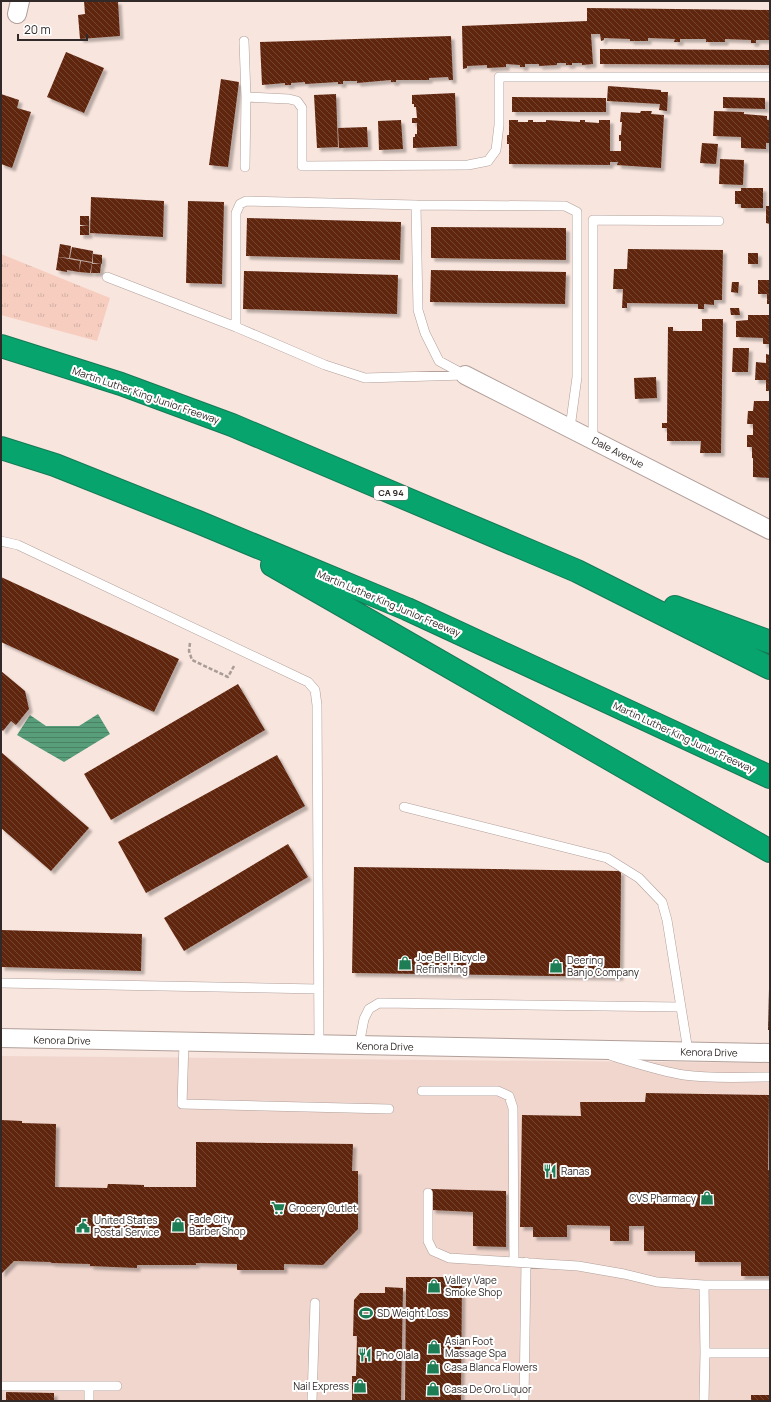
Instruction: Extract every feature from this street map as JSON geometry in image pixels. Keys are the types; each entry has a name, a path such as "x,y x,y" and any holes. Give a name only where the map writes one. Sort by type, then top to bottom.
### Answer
{"highway":[{"name":"Martin Luther King Junior Freeway","path":"1,346 121,384 232,425 577,571 770,668"},
{"name":"Martin Luther King Junior Freeway","path":"1,448 55,465 198,522 407,609 770,777"},
{"path":"198,522 770,851"},
{"path":"577,571 770,642"}],"street":[{"name":"Dale Avenue","path":"465,375 770,530"},
{"name":"Kenora Drive","path":"1,1038 770,1053"}],"lane":[{"path":"244,41 246,97 245,167"},
{"path":"246,97 297,101 302,108 302,166 468,165 488,161 496,150 499,125 499,77 770,77"},
{"path":"236,327 236,213 240,204 246,201 416,205 566,206 577,212 577,377 570,428"},
{"path":"416,205 418,310 425,333 439,361 465,375"},
{"path":"592,439 592,220 719,221"},
{"path":"107,277 236,327 325,365 365,378 465,375"},
{"path":"1,541 18,545 308,682 315,690 317,705 319,1044"},
{"path":"404,807 607,858 639,878 662,902 667,920 688,1051"},
{"path":"1,983 319,989"},
{"path":"359,1045 364,1019 369,1009 379,1003 680,1007"},
{"path":"184,1042 182,1104 389,1109"},
{"path":"594,1050 653,1069 684,1075 770,1077"},
{"path":"422,1091 498,1091 509,1096 513,1108 514,1262"},
{"path":"428,1193 428,1241 433,1251 449,1258 578,1266 624,1274 657,1282 704,1285 770,1285"},
{"path":"524,1401 526,1262"},
{"path":"704,1285 704,1401"},
{"path":"312,1401 315,1302"},
{"path":"705,1353 770,1353"},
{"path":"1,1386 117,1386"},
{"path":"89,1386 89,1401"}],"shaded area":[{"path":"98,714 110,734 64,762 17,735 30,715 46,726 79,726"},
{"path":"1,1056 770,1063 770,1401 1,1401"}],"green space":[{"path":"1,254 110,298 97,341 1,315"}],"building":[{"path":"84,1 118,1 120,36 80,39 78,15 85,14"},
{"path":"587,8 770,10 770,40 756,40 756,43 751,43 751,40 725,39 725,42 706,42 706,39 680,39 680,42 674,42 675,39 648,38 648,41 630,41 630,39 604,38 604,40 601,41 600,34 591,34 593,64 582,65 582,63 572,63 572,65 566,65 566,63 557,63 557,65 539,66 539,64 525,64 525,67 520,67 520,65 506,64 506,67 487,68 487,65 467,66 467,68 463,69 462,26 587,21"},
{"path":"451,36 453,80 449,80 448,77 429,78 429,80 396,80 396,82 391,82 391,80 357,83 357,81 343,81 343,84 338,84 338,82 305,84 305,82 291,83 291,85 285,85 285,83 262,85 260,42"},
{"path":"600,49 770,50 770,65 600,64"},
{"path":"66,52 104,68 84,113 47,97"},
{"path":"221,79 239,82 228,167 209,165"},
{"path":"608,86 661,90 661,92 668,92 667,111 659,110 660,104 607,101"},
{"path":"455,93 457,146 413,148 413,137 417,134 417,123 412,123 412,118 417,118 416,107 412,104 412,95"},
{"path":"1,94 19,100 17,108 31,112 12,168 1,164"},
{"path":"336,94 338,147 317,148 314,95"},
{"path":"512,97 606,98 606,112 512,112"},
{"path":"723,97 765,98 765,109 723,108"},
{"path":"641,111 652,111 651,114 664,115 661,168 617,165 618,162 610,162 610,165 509,164 509,144 507,144 507,135 509,135 509,120 518,120 518,122 528,122 528,120 533,120 533,122 546,122 546,120 580,122 580,120 585,120 585,122 599,123 599,120 610,120 610,151 621,151 621,141 619,141 619,135 621,135 621,112 640,113"},
{"path":"714,111 744,112 744,114 767,116 767,120 770,120 770,143 766,143 766,149 741,148 741,137 713,136"},
{"path":"401,120 403,149 379,150 378,121"},
{"path":"367,127 368,147 339,148 338,128"},
{"path":"702,143 718,144 716,164 700,163"},
{"path":"720,159 744,160 743,185 719,184"},
{"path":"741,188 763,188 763,208 741,208 741,204 735,204 735,191 741,191"},
{"path":"91,197 164,201 163,237 90,233"},
{"path":"188,201 224,202 222,284 186,283"},
{"path":"766,206 770,206 770,224 766,223"},
{"path":"80,216 89,216 89,226 80,225"},
{"path":"247,218 401,222 400,260 246,256"},
{"path":"80,226 89,226 89,235 80,235"},
{"path":"431,227 566,228 566,260 431,258"},
{"path":"60,244 71,246 69,258 58,257"},
{"path":"72,247 93,251 92,262 70,258"},
{"path":"628,249 723,250 722,300 714,300 714,305 704,304 704,309 698,309 698,304 627,303 627,308 622,308 623,289 613,289 614,269 627,269"},
{"path":"748,253 758,253 758,264 748,264"},
{"path":"93,254 102,255 102,264 93,263"},
{"path":"58,257 80,261 79,272 56,270"},
{"path":"81,261 92,263 90,273 79,272"},
{"path":"92,264 101,264 100,273 91,273"},
{"path":"431,270 566,272 565,304 430,302"},
{"path":"244,271 398,275 397,314 243,309"},
{"path":"758,280 770,280 770,304 767,304 767,294 758,294"},
{"path":"732,282 739,282 738,293 731,292"},
{"path":"730,308 739,308 740,315 731,315"},
{"path":"748,315 770,315 770,344 763,344 763,338 736,337 736,321 748,320"},
{"path":"702,319 723,319 721,453 700,453 701,441 667,441 667,428 662,428 662,423 667,423 668,327 673,327 673,331 702,331"},
{"path":"733,348 749,348 748,372 732,372"},
{"path":"766,354 770,355 770,391 766,391 766,380 755,380 756,362 766,363"},
{"path":"656,377 657,398 635,399 634,378"},
{"path":"754,401 770,401 770,478 753,477 752,447 747,447 747,435 753,435 753,424 747,424 748,411 753,411"},
{"path":"1,577 179,659 154,712 1,642"},
{"path":"1,671 25,691 29,709 16,725 11,721 3,731 1,729"},
{"path":"238,684 265,730 111,820 84,774"},
{"path":"1,752 89,828 51,871 1,828"},
{"path":"277,755 305,806 146,893 118,842"},
{"path":"288,844 308,877 184,951 164,918"},
{"path":"354,867 621,871 620,977 352,973"},
{"path":"1,930 142,934 141,971 1,967"},
{"path":"769,989 770,1030 768,1030"},
{"path":"646,1093 769,1095 768,1170 770,1170 770,1276 741,1276 741,1262 695,1262 695,1251 644,1251 644,1226 629,1226 629,1241 610,1241 610,1226 567,1225 567,1237 533,1237 533,1227 520,1227 522,1115 581,1116 580,1102 645,1102"},
{"path":"1,1120 22,1121 22,1123 56,1124 55,1187 107,1188 108,1184 114,1184 144,1185 144,1187 196,1187 196,1142 353,1144 352,1171 358,1171 358,1229 323,1265 284,1264 284,1270 237,1270 237,1264 196,1263 196,1265 137,1265 137,1268 90,1266 90,1264 14,1261 1,1274"},
{"path":"431,1189 506,1191 506,1247 473,1246 473,1212 432,1210"},
{"path":"406,1277 462,1277 461,1401 405,1401"},
{"path":"385,1287 403,1288 401,1401 352,1401 352,1376 356,1376 357,1336 353,1336 354,1300 360,1293 385,1293"},
{"path":"6,1392 54,1393 54,1401 6,1401"},
{"path":"751,1395 770,1395 770,1401 751,1401"}],"place":[{"name":"Joe Bell Bicycle Refinishing","path":"405,963"},
{"name":"Deering Banjo Company","path":"556,966"},
{"name":"Ranas","path":"550,1171"},
{"name":"CVS Pharmacy","path":"707,1198"},
{"name":"Grocery Outlet","path":"278,1208"},
{"name":"Fade City Barber Shop","path":"178,1225"},
{"name":"United States Postal Service","path":"83,1226"},
{"name":"Valley Vape Smoke Shop","path":"434,1286"},
{"name":"SD Weight Loss","path":"366,1313"},
{"name":"Asian Foot Massage Spa","path":"434,1347"},
{"name":"Pho Olala","path":"365,1355"},
{"name":"Casa Blanca Flowers","path":"433,1367"},
{"name":"Nail Express","path":"360,1386"},
{"name":"Casa De Oro Liquor","path":"433,1389"}]}
